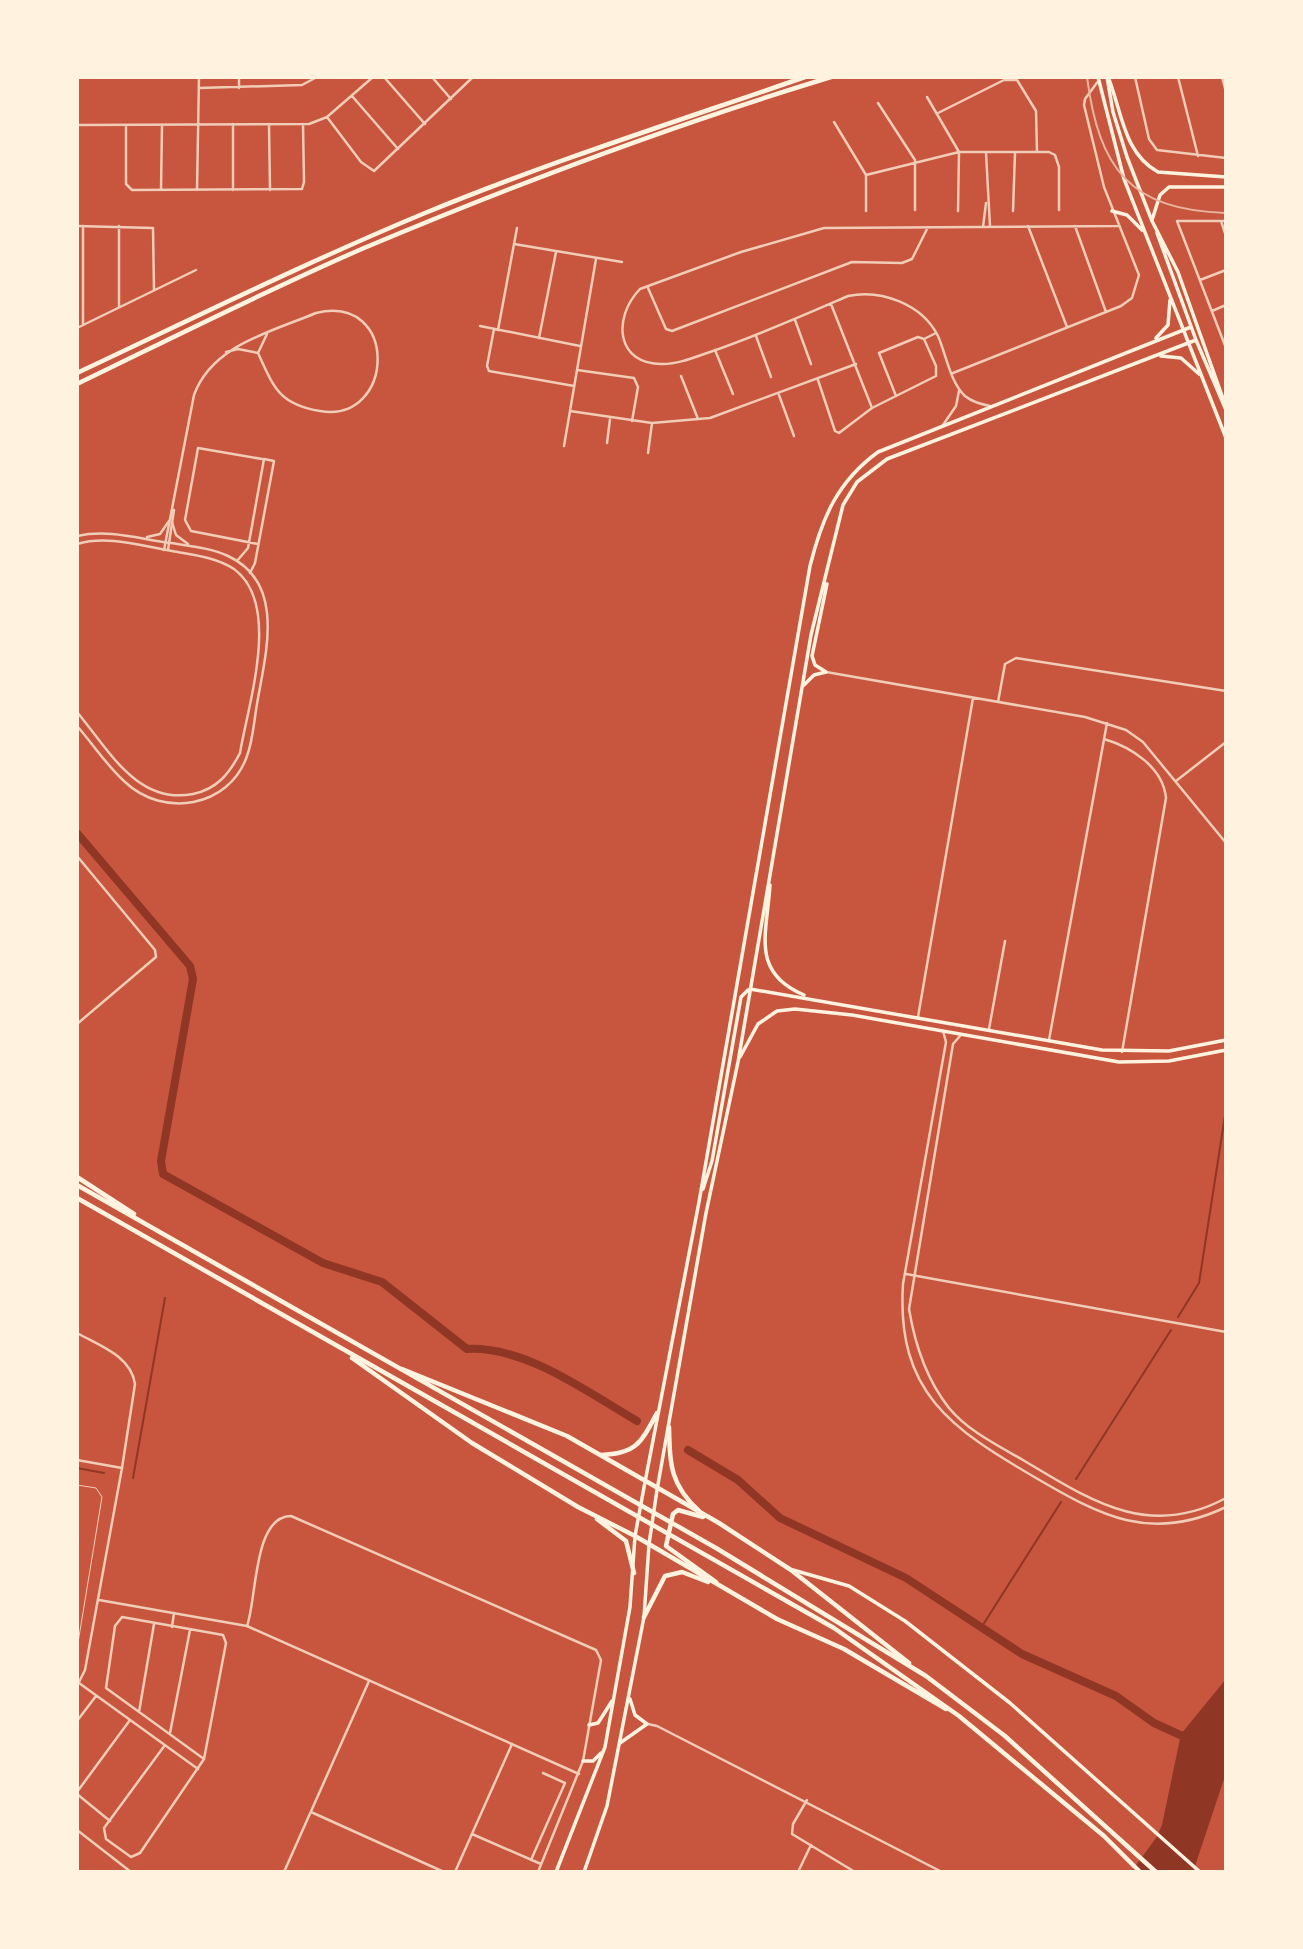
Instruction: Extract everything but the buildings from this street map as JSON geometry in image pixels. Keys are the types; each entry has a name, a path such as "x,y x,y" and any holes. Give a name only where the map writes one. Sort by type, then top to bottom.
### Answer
{"highway":[{"path":"77,373 426,213 523,175 805,77"},
{"path":"77,384 361,250 433,219 618,150 831,77"},
{"path":"77,1177 145,1223"},
{"path":"77,1185 716,1548 926,1676"},
{"path":"77,1198 712,1556 834,1628 959,1716 1104,1836 1140,1872"},
{"path":"331,1343 471,1443 622,1535 629,1548 634,1573"},
{"path":"388,1364 567,1436 657,1490 719,1523 791,1570 1005,1736 1156,1872"},
{"path":"600,1455 622,1453 638,1445 657,1413"},
{"path":"669,1427 671,1469 676,1484 684,1497 706,1517"},
{"path":"578,1507 635,1536 777,1619 844,1649 959,1716"},
{"path":"719,1523 678,1510 673,1514 665,1541 669,1550 710,1576 719,1586"},
{"path":"644,1617 665,1576 682,1572 719,1586"}],"main road":[{"path":"1108,77 1125,132 1149,167 1158,172 1226,177"},
{"path":"1108,77 1119,133 1196,340 1226,409"},
{"path":"1098,79 1120,167 1226,438"},
{"path":"1152,221 1160,195 1170,187 1226,187"},
{"path":"1112,211 1127,215 1144,231"},
{"path":"1155,228 1178,272 1221,387 1226,409"},
{"path":"1151,342 1163,333 1168,325 1171,307 1169,292"},
{"path":"556,1872 575,1830 605,1747 634,1573 635,1536 699,1202 799,623 822,521 834,496 862,464 878,452 1191,327"},
{"path":"584,1872 607,1806 644,1617 649,1544 657,1490 706,1213 738,1062 802,687 843,506 857,482 879,464 1196,340"},
{"path":"1156,356 1181,358 1200,376"},
{"path":"826,672 815,665 812,656 829,569"},
{"path":"802,687 814,675 826,672"},
{"path":"771,869 766,957 770,971 778,981 808,997"},
{"path":"699,1202 712,1161 741,997 750,989 1122,1052 1189,1049 1226,1040"},
{"path":"738,1062 758,1024 777,1011 795,1009 942,1030 1119,1062 1169,1061 1226,1050"},
{"path":"791,1570 849,1586 905,1621 1010,1703 1200,1872"},
{"path":"620,1743 632,1731 647,1724 635,1715 629,1696"},
{"path":"589,1725 598,1723 614,1697"},
{"path":"583,1761 593,1761 605,1747"}],"street":[{"path":"197,190 199,77"},
{"path":"239,77 239,88"},
{"path":"199,88 302,85 317,77"},
{"path":"77,125 303,124 327,117 373,77"},
{"path":"384,77 425,124"},
{"path":"432,77 451,99"},
{"path":"327,117 361,162 374,172 473,77"},
{"path":"1135,77 1153,147 1157,150 1226,158"},
{"path":"1178,77 1198,156"},
{"path":"1222,77 1226,92"},
{"path":"953,373 1106,312 1132,298 1139,275 1112,211 1094,157 1084,105 1098,79"},
{"path":"938,113 1004,80 1017,80 1036,111 1037,152"},
{"path":"351,96 398,149"},
{"path":"927,97 959,152 958,211"},
{"path":"878,103 915,160 915,210"},
{"path":"834,122 866,174 866,211"},
{"path":"233,124 233,190"},
{"path":"269,124 270,190"},
{"path":"126,125 126,184 132,190 270,190 302,189 303,124"},
{"path":"161,190 162,125"},
{"path":"866,174 915,160 959,152 1049,152 1058,160 1059,210"},
{"path":"986,153 990,227"},
{"path":"1013,211 1015,153"},
{"path":"983,227 987,200"},
{"path":"1226,221 1177,221 1226,348"},
{"path":"1221,221 1226,236"},
{"path":"77,226 149,226 155,231 154,290"},
{"path":"83,226 83,326"},
{"path":"119,226 119,306"},
{"path":"1028,226 1067,327"},
{"path":"1075,226 1106,312"},
{"path":"990,406 970,399 959,389 936,333 922,316 902,301 860,294 715,351 663,364 648,363 632,353 622,333 622,316 630,298 640,289 741,252 818,229 1118,226"},
{"path":"648,288 666,329 672,331 852,262 902,264 912,259 928,227"},
{"path":"517,228 487,366 489,371 574,386"},
{"path":"514,244 622,262"},
{"path":"539,338 556,251"},
{"path":"564,446 596,259"},
{"path":"77,328 196,270"},
{"path":"1200,280 1226,270"},
{"path":"831,304 872,408"},
{"path":"1212,311 1226,305"},
{"path":"166,550 194,395 205,374 226,352 331,309 349,313 367,323 376,343 378,361 373,383 366,396 354,407 332,413 292,405 274,387 258,353"},
{"path":"795,320 811,364"},
{"path":"480,326 581,346"},
{"path":"924,340 936,333"},
{"path":"258,353 267,334"},
{"path":"756,336 771,377"},
{"path":"818,380 837,433 872,408 897,396 936,376 936,366 924,340 918,337 879,353 897,396"},
{"path":"226,352 238,349 258,353"},
{"path":"715,351 733,394"},
{"path":"570,411 652,423 722,416 856,364"},
{"path":"577,370 634,378 638,387 632,421"},
{"path":"681,376 698,419"},
{"path":"1221,387 1226,391"},
{"path":"943,425 956,406 959,389"},
{"path":"779,395 794,436"},
{"path":"607,443 611,417"},
{"path":"648,453 652,423"},
{"path":"249,573 255,563 274,461 198,448 185,520 191,531 258,544"},
{"path":"237,561 246,553 250,541 264,459"},
{"path":"141,538 160,534 171,522"},
{"path":"171,522 176,535 190,545"},
{"path":"77,536 111,532 190,545 228,555 249,573 267,604 269,634 247,756 230,784 206,800 180,805 153,800 125,782 77,726"},
{"path":"77,544 110,540 216,559 235,570 259,606 259,642 240,753 231,770 218,783 203,792 177,797 156,793 131,778 77,712"},
{"path":"998,702 1005,664 1016,658 1226,691"},
{"path":"826,672 1107,723 1126,730 1143,742 1226,843"},
{"path":"918,1017 973,698"},
{"path":"1049,1040 1107,723"},
{"path":"1104,739 1120,744 1145,761 1162,784 1166,798 1122,1052"},
{"path":"1176,781 1226,742"},
{"path":"77,856 155,950 156,957 77,1024"},
{"path":"989,1029 1005,941"},
{"path":"942,1030 946,1042 905,1273 901,1310 906,1342 919,1378 946,1417 975,1442 1090,1510 1135,1524 1160,1525 1184,1522 1226,1507"},
{"path":"963,1034 953,1044 909,1309 915,1344 928,1373 950,1410 973,1431 1101,1504 1136,1515 1182,1515 1226,1497"},
{"path":"905,1273 1226,1332"},
{"path":"77,1333 127,1362 133,1371 135,1384 99,1600 85,1671 78,1684 198,1769"},
{"path":"919,1378 928,1373"},
{"path":"77,1460 122,1468"},
{"path":"247,1626 264,1536 273,1523 291,1516 600,1654 583,1761 538,1872"},
{"path":"99,1600 247,1626 579,1774"},
{"path":"172,1627 174,1613"},
{"path":"164,1745 110,1821 104,1834 116,1847 131,1857 140,1853 204,1759 226,1643 223,1635 122,1617 115,1626 106,1688 204,1759"},
{"path":"139,1712 154,1624"},
{"path":"170,1734 190,1630"},
{"path":"284,1872 369,1681"},
{"path":"77,1721 97,1695"},
{"path":"110,1821 77,1793 130,1720"},
{"path":"647,1724 657,1726 807,1800 942,1872"},
{"path":"455,1872 512,1744"},
{"path":"531,1860 565,1783 543,1773"},
{"path":"807,1800 792,1829 796,1837 855,1872"},
{"path":"311,1812 444,1872"},
{"path":"77,1830 131,1872"},
{"path":"472,1834 541,1864"},
{"path":"798,1872 811,1845"},
{"path":"754,1872 766,1872"}],"lane":[{"path":"77,1485 96,1488 102,1497 77,1649"},
{"path":"77,1610 84,1611"}],"shaded area":[{"path":"1226,1679 1226,1773 1193,1872 1131,1872 1156,1838 1162,1825 1181,1734"}],"waterway":[{"path":"77,833 190,966 193,979 161,1161 163,1174 323,1263 382,1282 467,1349 489,1350 534,1363 637,1421"},
{"path":"1178,1317 1199,1283 1226,1109"},
{"path":"133,1478 165,1298"},
{"path":"1076,1479 1171,1330"},
{"path":"688,1450 738,1480 780,1518 906,1578 1022,1654 1116,1696 1154,1723 1189,1739"},
{"path":"77,1468 104,1473"},
{"path":"981,1628 1061,1502"}],"tram line":[{"path":"1087,77 1100,137 1111,160 1125,178 1143,193 1165,203 1193,210 1226,213"}]}
